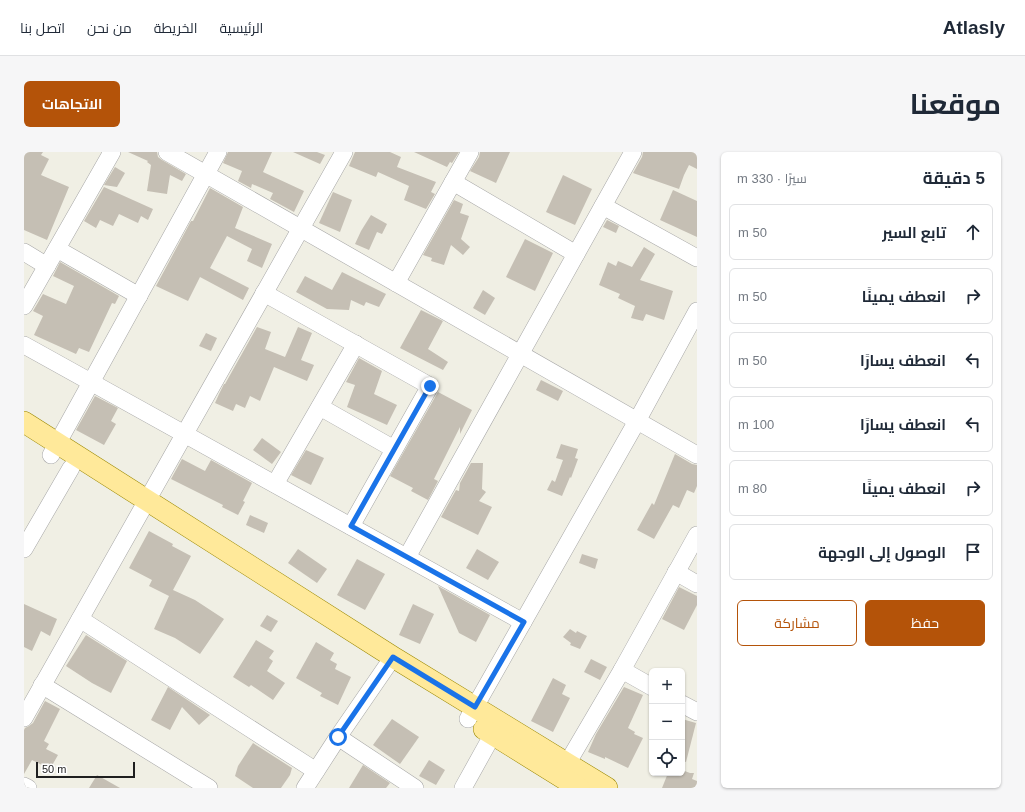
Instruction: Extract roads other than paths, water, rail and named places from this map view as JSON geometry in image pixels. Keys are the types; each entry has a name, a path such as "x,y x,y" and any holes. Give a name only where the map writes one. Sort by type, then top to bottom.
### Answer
{"main road":[{"path":"24,422 54,449 71,468 143,506"},
{"path":"24,438 54,449 389,662 472,713 570,778"},
{"path":"472,713 493,734 570,778 607,788"}],"street":[{"path":"24,306 112,152"},
{"path":"167,152 697,455"},
{"path":"54,449 218,152"},
{"path":"24,718 344,152"},
{"path":"396,283 470,152"},
{"path":"408,557 521,355 631,152"},
{"path":"453,182 576,254"},
{"path":"603,206 697,258"},
{"path":"57,249 139,296"},
{"path":"24,252 46,266"},
{"path":"264,293 430,386 351,526"},
{"path":"472,713 697,311"},
{"path":"275,484 356,344"},
{"path":"24,345 524,622"},
{"path":"320,407 394,449"},
{"path":"24,549 71,468"},
{"path":"570,778 622,670 697,535"},
{"path":"676,572 697,584"},
{"path":"80,619 316,771"},
{"path":"305,788 389,662"},
{"path":"622,670 649,685"},
{"path":"42,685 209,788"},
{"path":"685,706 697,712"},
{"path":"463,788 493,734"},
{"path":"338,737 406,786"},
{"path":"24,786 28,788"}]}
